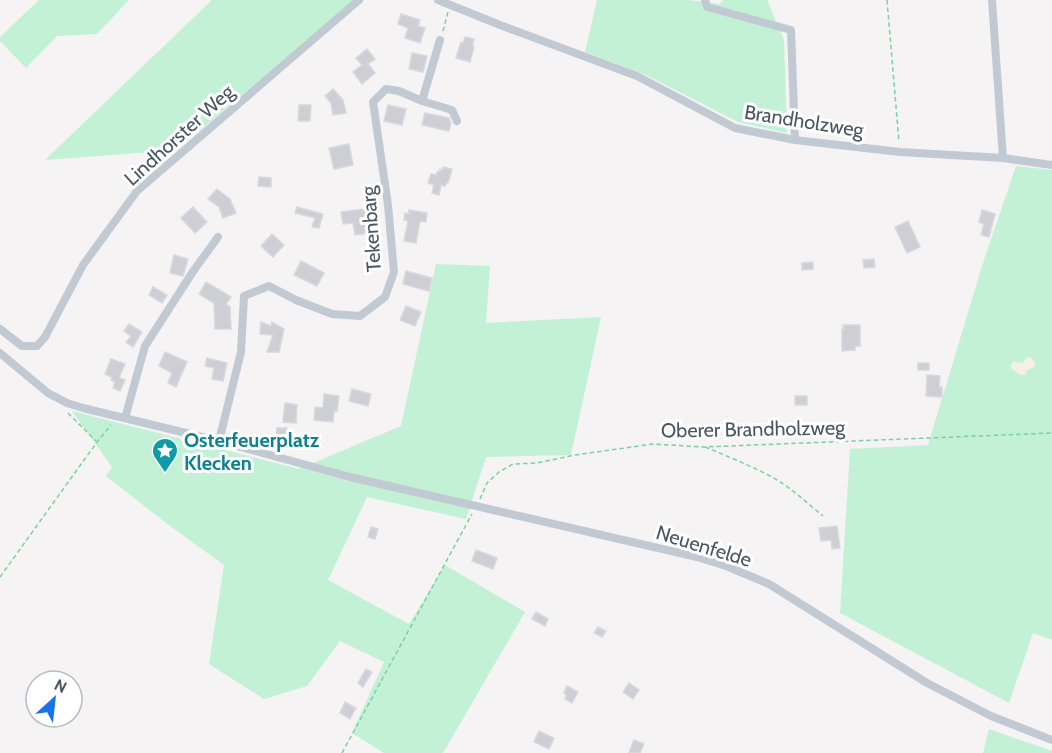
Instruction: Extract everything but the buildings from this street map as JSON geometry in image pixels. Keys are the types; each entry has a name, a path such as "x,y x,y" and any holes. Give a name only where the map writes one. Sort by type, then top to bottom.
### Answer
{"street":[{"name":"Lindhorster Weg","path":"0,329 22,346 37,346 45,337 83,265 137,191 359,0"},
{"path":"438,0 450,5"},
{"path":"705,0 707,7 791,30 795,140"},
{"path":"992,0 1003,158"},
{"name":"Brandholzweg","path":"450,5 637,76 735,128 795,140 900,152 1003,158 1052,165"},
{"path":"440,40 422,101 452,110 457,121"},
{"name":"Tekenbarg","path":"219,441 241,352 244,296 269,286 296,300 333,314 360,316 385,297 394,272 388,205 373,102 386,89 399,91 422,101"},
{"path":"125,418 145,346 218,237"},
{"name":"Neuenfelde","path":"0,353 48,393 67,403 350,477 697,557 726,566 769,584 927,683 991,716 1052,740"}],"path":[{"path":"887,0 900,152"},
{"path":"440,40 450,5"},
{"path":"64,410 97,442"},
{"path":"0,577 97,442 112,423 125,418"},
{"name":"Oberer Brandholzweg","path":"342,753 488,483 499,472 513,464 537,463 653,444 704,447 1052,433"},
{"path":"704,447 772,477 823,516"}],"green space":[{"path":"39,0 129,0 97,34 57,36 26,68 0,41 0,37"},
{"path":"212,0 354,0 177,150 45,160"},
{"path":"597,0 689,0 720,4 723,0 767,0 784,40 787,133 738,122 644,74 585,52"},
{"path":"1016,166 1052,170 1052,640 1033,633 1009,703 840,613 850,449 928,445 983,263"},
{"path":"436,264 490,266 486,323 601,317 571,455 486,457 466,519 367,497 328,580 409,624 445,565 525,612 443,753 384,753 352,733 384,662 340,641 307,686 264,699 209,664 224,565 106,476 112,467 72,411 299,469 401,426"},
{"path":"989,729 1052,751 1052,753 983,753"}],"sand":[{"path":"1027,357 1032,358 1035,363 1025,375 1020,375 1011,368 1013,361 1021,363"}],"place":[{"name":"Osterfeuerplatz Klecken","path":"165,474"}]}
